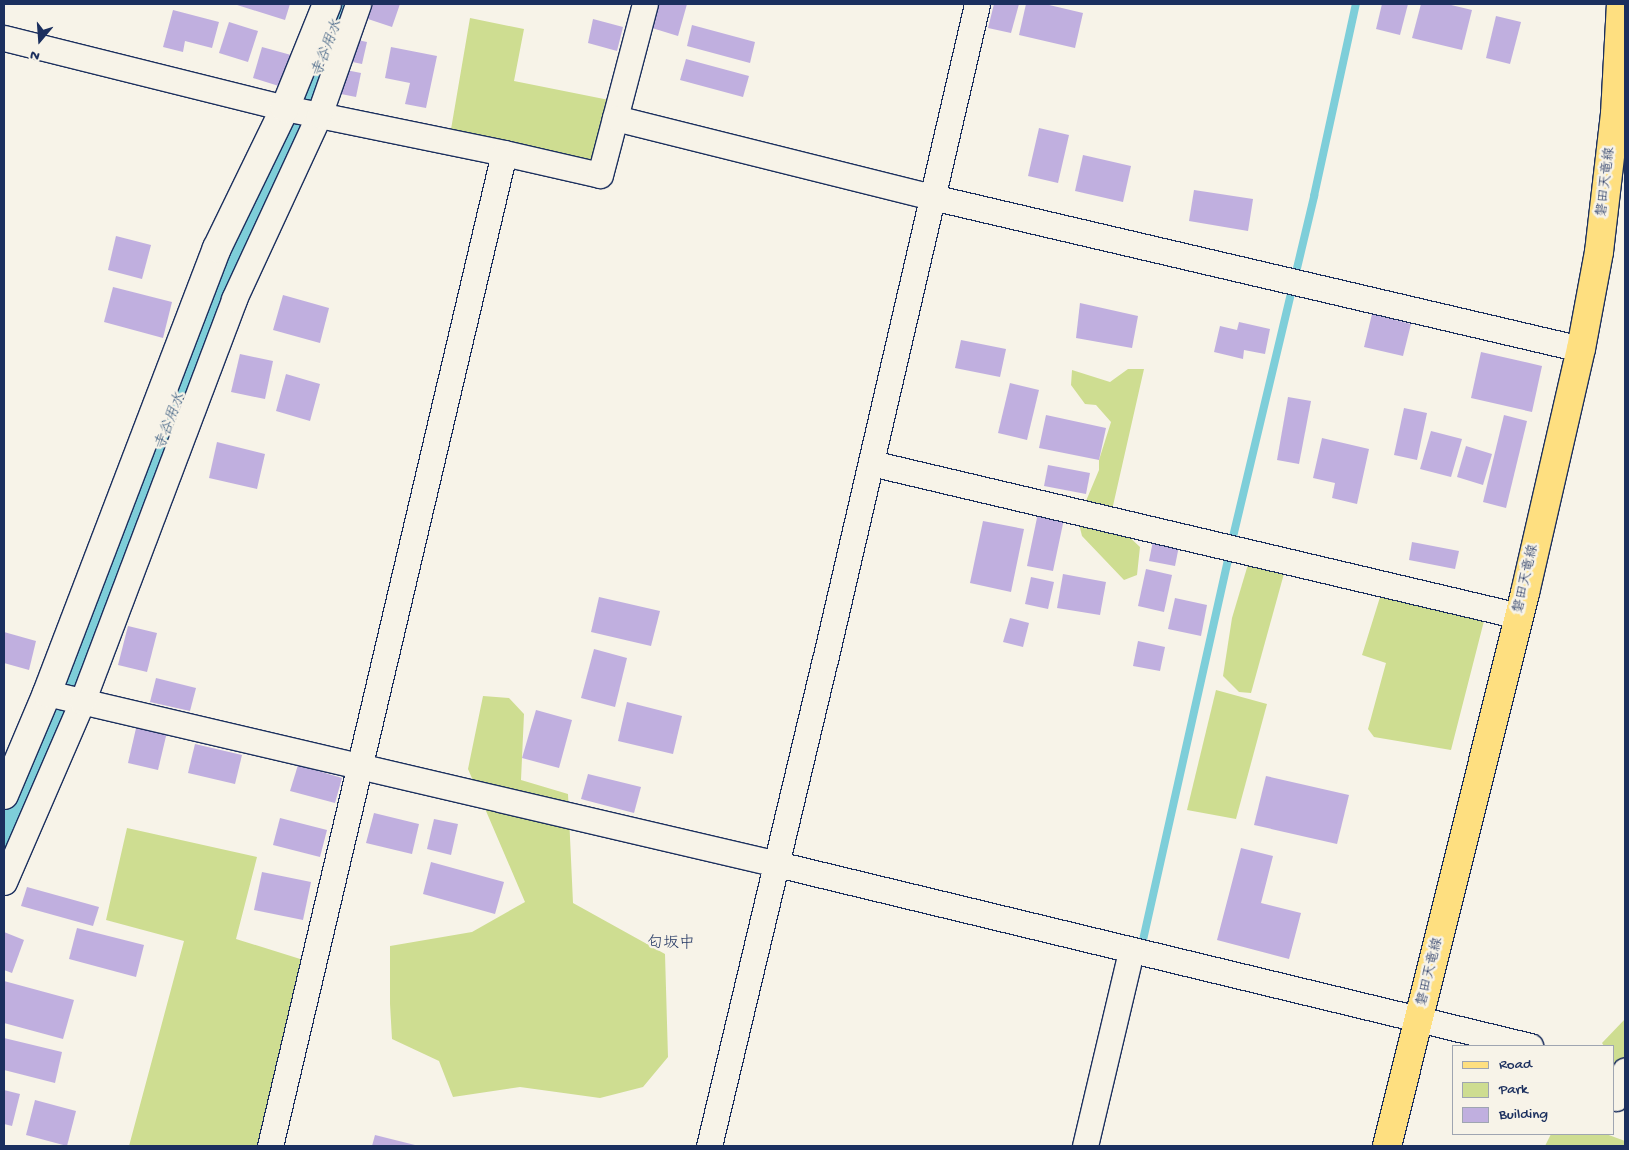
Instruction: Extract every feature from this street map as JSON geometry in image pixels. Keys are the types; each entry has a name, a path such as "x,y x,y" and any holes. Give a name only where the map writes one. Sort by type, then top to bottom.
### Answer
{"main road":[{"name":"磐田天竜線","path":"1387,1146 1519,616 1581,349 1599,252 1615,114 1621,4"}],"street":[{"path":"4,795 48,693 217,248 285,108 327,4"},
{"path":"4,882 81,701 234,299 319,115 358,4"},
{"path":"4,38 285,108 504,152 600,175 645,4"},
{"path":"709,1146 871,464 977,4"},
{"path":"615,118 932,197 1581,349"},
{"path":"270,1146 504,152"},
{"path":"871,464 1519,616"},
{"path":"48,693 359,768 777,864 1131,952 1419,1018 1526,1045"},
{"path":"1085,1146 1131,952"},
{"path":"1618,1101 1625,1070"}],"green space":[{"path":"470,18 524,29 514,81 619,102 600,175 449,141"},
{"path":"1128,369 1144,369 1110,519 1140,547 1137,575 1124,580 1082,536 1078,520 1099,470 1099,460 1111,422 1096,405 1085,404 1071,385 1072,370 1110,382"},
{"path":"1249,561 1285,570 1251,693 1239,692 1223,676 1232,618"},
{"path":"1381,594 1485,617 1451,750 1374,737 1368,729 1386,663 1362,655"},
{"path":"1216,690 1267,704 1236,819 1187,810"},
{"path":"483,696 509,698 524,714 521,780 568,794 573,903 665,954 668,1057 643,1087 600,1098 520,1087 453,1097 439,1061 392,1039 390,946 472,932 525,902 468,769"},
{"path":"127,828 257,857 236,939 313,963 270,1146 129,1146 184,941 106,920"},
{"path":"1625,1019 1625,1080 1614,1063 1614,1045 1603,1045 1602,1043"},
{"path":"1550,1135 1609,1135 1625,1141 1625,1146 1545,1146"}],"building":[{"path":"234,4 290,4 285,20"},
{"path":"373,4 400,4 392,27 368,19"},
{"path":"659,4 687,4 678,36 652,28"},
{"path":"994,4 1019,4 1011,33 988,28"},
{"path":"1026,4 1045,4 1083,13 1075,48 1019,35"},
{"path":"1382,4 1408,4 1400,35 1376,29"},
{"path":"1421,4 1447,4 1472,10 1462,50 1412,38"},
{"path":"173,10 219,22 212,48 185,41 183,52 163,47"},
{"path":"1496,16 1521,22 1510,64 1486,58"},
{"path":"593,19 623,27 617,51 588,43"},
{"path":"229,22 258,31 248,62 219,53"},
{"path":"692,25 755,42 750,63 687,46"},
{"path":"353,39 367,42 362,64 348,61"},
{"path":"262,47 291,55 282,87 253,78"},
{"path":"391,47 437,56 426,108 405,104 410,83 385,78"},
{"path":"686,59 749,76 743,97 680,80"},
{"path":"346,70 361,73 356,97 341,94"},
{"path":"1039,128 1069,135 1058,183 1028,176"},
{"path":"1083,155 1131,166 1123,202 1075,191"},
{"path":"1194,190 1253,199 1248,231 1189,221"},
{"path":"116,236 151,245 142,279 108,270"},
{"path":"113,287 172,302 163,338 104,322"},
{"path":"283,295 329,308 320,343 273,330"},
{"path":"1080,303 1138,316 1132,348 1076,338"},
{"path":"1372,314 1411,324 1403,356 1364,347"},
{"path":"1239,322 1270,329 1265,354 1244,350 1243,359 1214,352 1220,326 1237,330"},
{"path":"961,340 1006,349 1000,377 955,368"},
{"path":"1481,352 1542,366 1532,412 1471,398"},
{"path":"240,354 273,361 265,399 231,392"},
{"path":"286,374 320,384 310,421 276,411"},
{"path":"1010,383 1039,390 1027,440 998,433"},
{"path":"1288,397 1311,401 1299,464 1277,460"},
{"path":"1404,408 1427,413 1417,460 1394,455"},
{"path":"1046,415 1106,428 1099,460 1039,448"},
{"path":"1504,415 1527,421 1506,508 1483,502"},
{"path":"1431,431 1462,439 1451,477 1420,469"},
{"path":"1322,438 1369,449 1357,504 1332,498 1335,483 1313,478"},
{"path":"217,442 265,454 257,489 209,478"},
{"path":"1466,446 1492,454 1483,485 1457,477"},
{"path":"1048,465 1090,473 1086,494 1044,486"},
{"path":"1038,513 1064,519 1053,571 1027,566"},
{"path":"983,521 1024,529 1011,592 970,583"},
{"path":"1153,541 1179,546 1175,566 1149,561"},
{"path":"1412,542 1459,551 1455,569 1409,560"},
{"path":"1146,569 1172,575 1164,612 1138,606"},
{"path":"1063,574 1106,582 1100,615 1057,608"},
{"path":"1031,577 1054,582 1048,609 1025,604"},
{"path":"599,597 660,611 651,646 591,632"},
{"path":"1175,598 1207,605 1201,636 1168,629"},
{"path":"1010,618 1029,623 1023,647 1003,642"},
{"path":"128,626 157,633 147,672 118,665"},
{"path":"4,632 36,641 29,670 4,663"},
{"path":"1138,641 1165,647 1160,671 1133,666"},
{"path":"594,649 627,658 615,707 581,698"},
{"path":"156,678 196,688 190,711 150,702"},
{"path":"627,702 682,716 673,754 618,741"},
{"path":"536,710 572,720 559,768 522,758"},
{"path":"137,724 167,732 158,770 128,763"},
{"path":"195,744 242,755 235,784 188,773"},
{"path":"298,765 342,778 335,803 290,791"},
{"path":"588,774 641,787 634,813 581,799"},
{"path":"1266,776 1349,795 1337,844 1254,825"},
{"path":"374,813 419,824 412,854 366,843"},
{"path":"280,818 327,830 320,857 273,845"},
{"path":"434,819 458,824 451,855 427,849"},
{"path":"1241,848 1273,856 1261,903 1301,913 1289,959 1217,940"},
{"path":"431,862 504,882 495,914 423,894"},
{"path":"262,872 311,882 303,920 254,910"},
{"path":"27,887 99,907 93,926 21,906"},
{"path":"77,928 144,945 136,977 69,959"},
{"path":"4,932 24,940 12,973 4,970"},
{"path":"4,981 74,1000 63,1039 4,1023"},
{"path":"4,1038 62,1052 55,1083 4,1070"},
{"path":"4,1090 20,1094 12,1126 4,1124"},
{"path":"35,1100 76,1111 67,1146 26,1135"},
{"path":"375,1135 419,1146 372,1146"}],"waterway":[{"name":"寺谷用水","path":"4,843 69,687 217,299 313,88 346,4"},
{"path":"1141,949 1232,541 1314,196 1356,4"}],"district":[{"name":"匂坂中","path":"671,945"}]}
